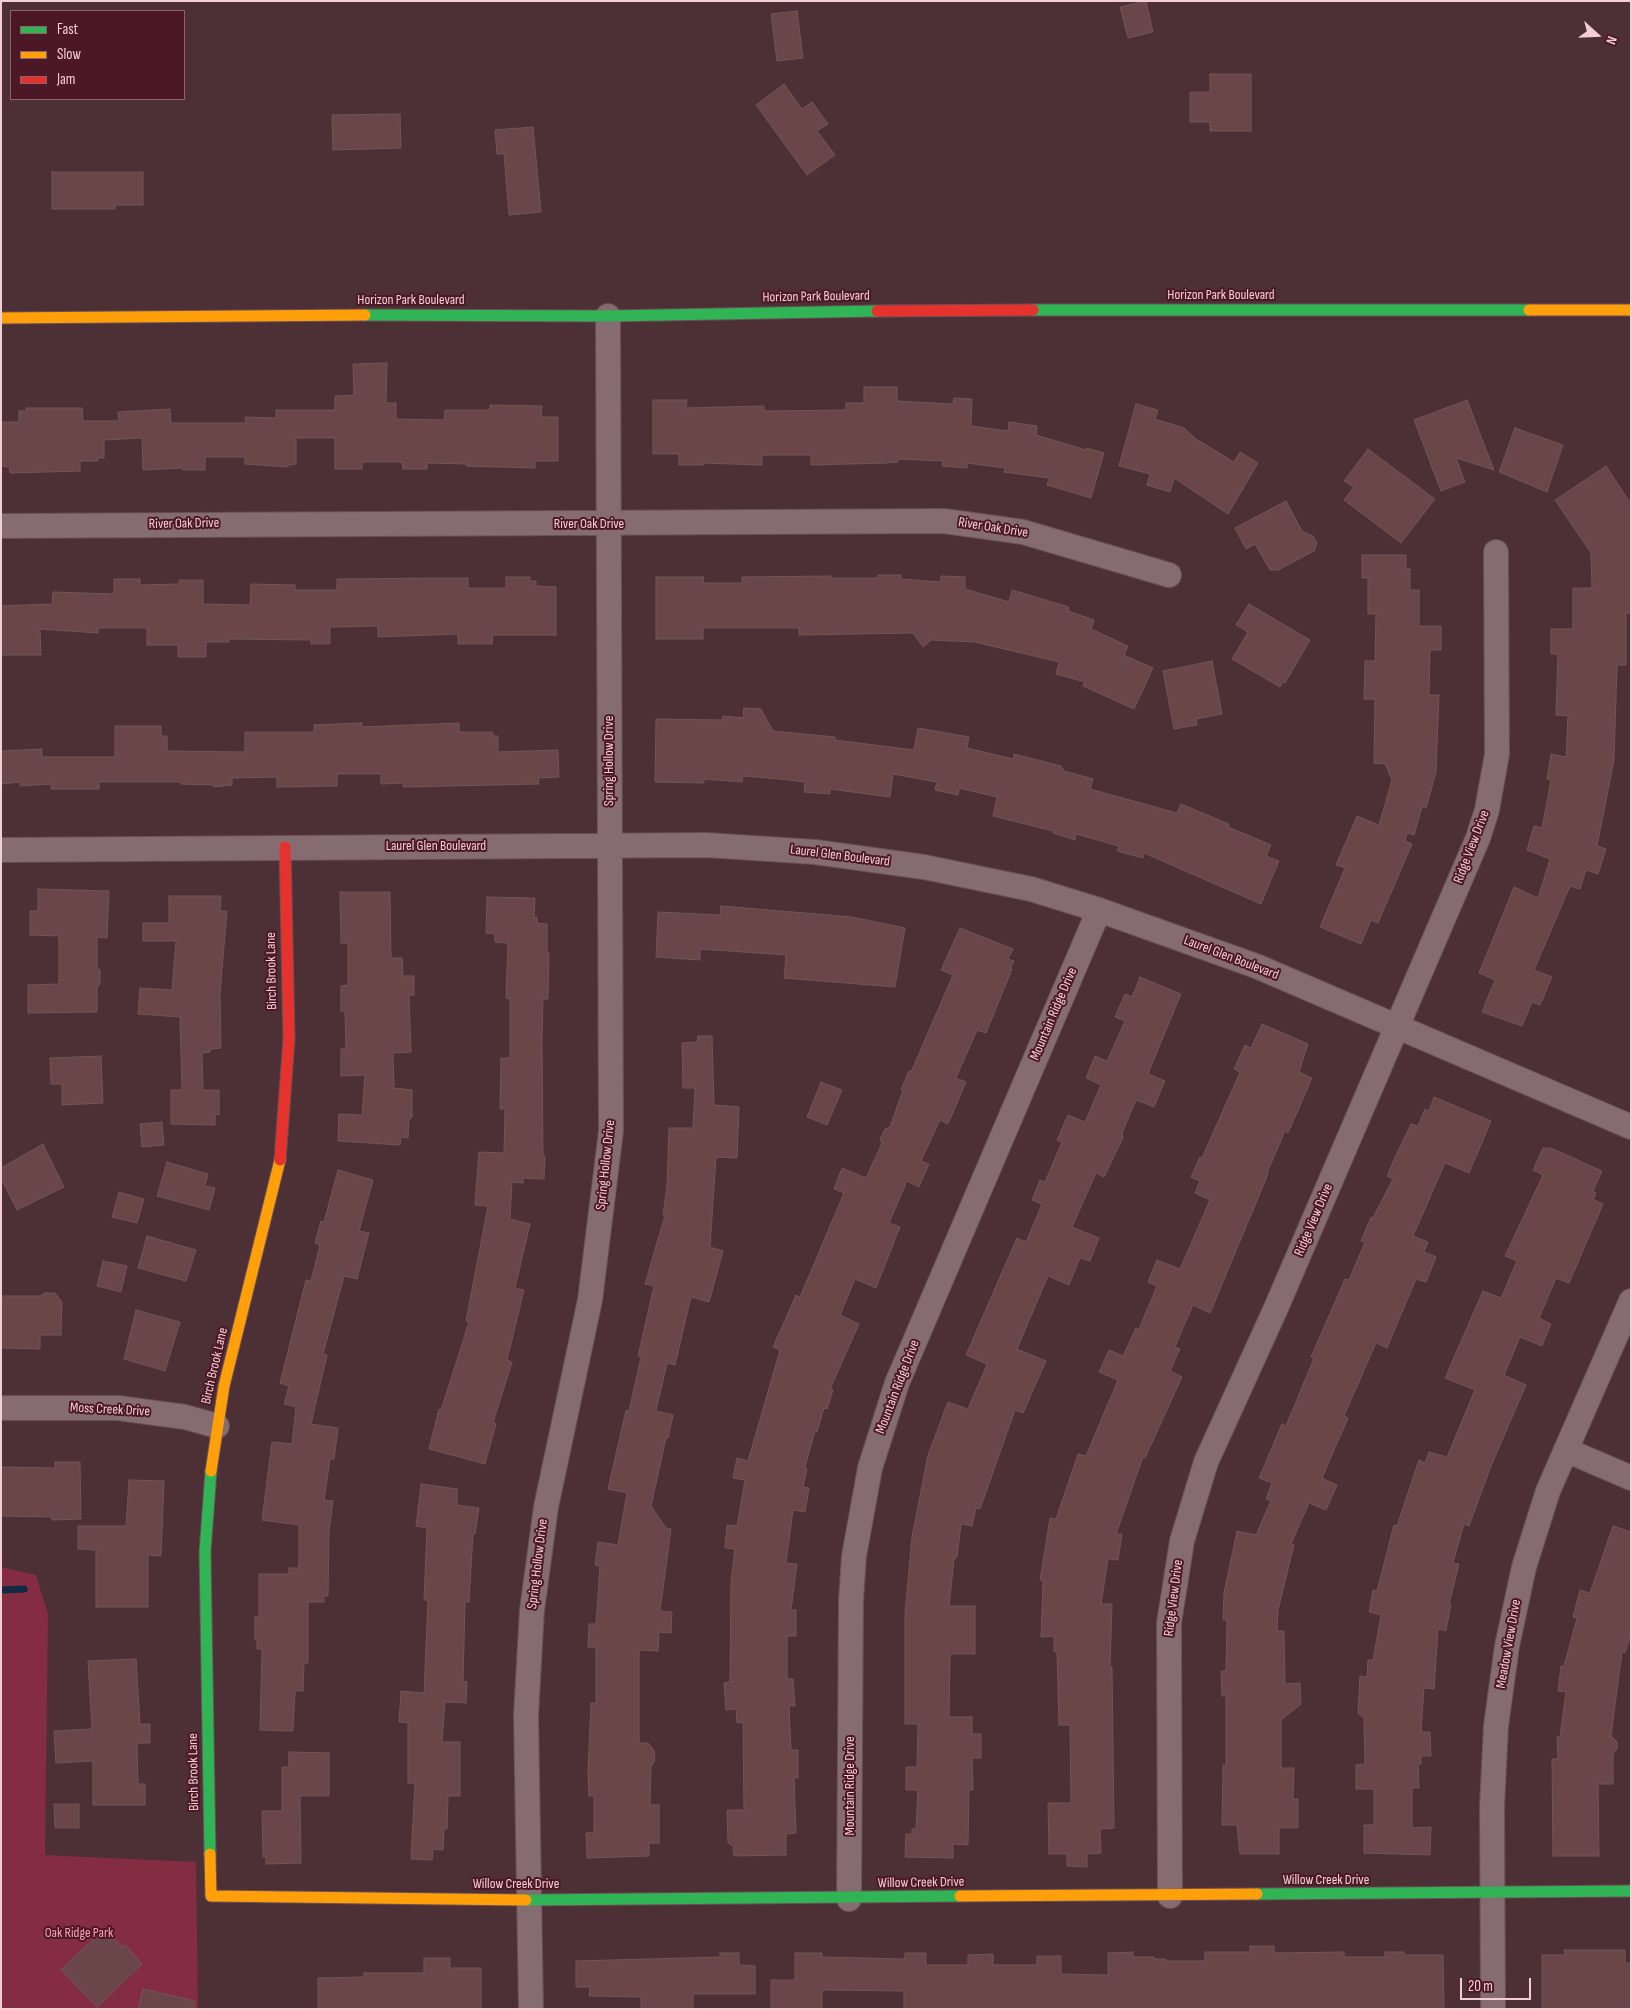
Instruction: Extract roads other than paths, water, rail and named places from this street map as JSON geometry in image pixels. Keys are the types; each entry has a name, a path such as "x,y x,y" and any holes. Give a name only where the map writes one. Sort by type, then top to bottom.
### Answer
{"street":[{"name":"Horizon Park Boulevard","path":"1,318 338,315 608,316 944,310 1631,310"},
{"name":"Spring Hollow Drive","path":"531,2009 526,1715 532,1610 546,1507 590,1300 611,1131 608,316"},
{"name":"River Oak Drive","path":"1,526 405,522 609,524 944,521 1023,532 1062,542 1169,576"},
{"name":"Ridge View Drive","path":"1170,1896 1169,1623 1182,1541 1206,1462 1276,1308 1478,838 1493,783 1499,726 1496,552"},
{"name":"Laurel Glen Boulevard","path":"1,850 706,845 842,856 924,867 1031,889 1099,910 1256,966 1631,1127"},
{"name":"Birch Brook Lane","path":"211,1896 205,1552 210,1480 224,1386 280,1163 289,1039 285,847"},
{"name":"Mountain Ridge Drive","path":"849,1899 851,1600 854,1556 870,1468 897,1383 1099,910"},
{"name":"Meadow View Drive","path":"1493,2009 1492,1806 1496,1726 1507,1646 1524,1567 1548,1491 1631,1301"},
{"name":"Moss Creek Drive","path":"1,1408 118,1408 168,1414 217,1426"},
{"path":"1566,1450 1631,1478"},
{"name":"Willow Creek Drive","path":"211,1896 529,1900 1631,1892"}],"waterway":[{"path":"1,1590 24,1589"}],"park label":[{"name":"Oak Ridge Park","path":"79,1933"}]}
